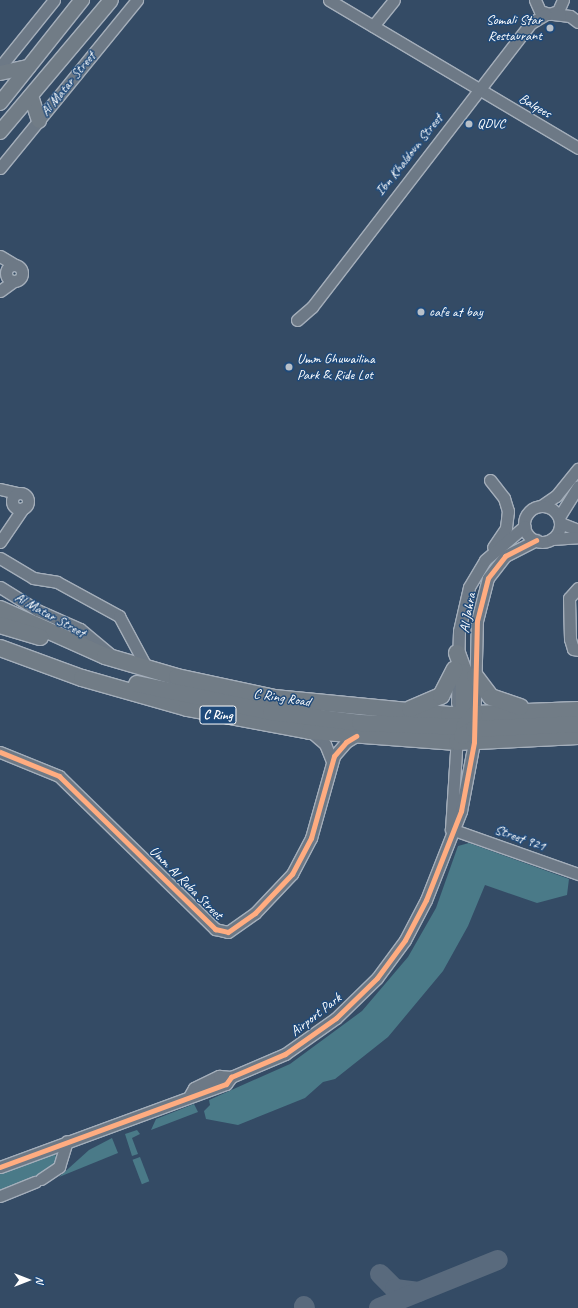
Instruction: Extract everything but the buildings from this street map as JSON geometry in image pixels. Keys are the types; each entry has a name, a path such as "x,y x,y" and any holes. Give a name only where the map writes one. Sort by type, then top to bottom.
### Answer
{"highway":[{"name":"C Ring Road","path":"0,609 79,646 118,661 148,670 274,698 395,712 465,727 578,736"},
{"path":"0,625 79,646"},
{"name":"C Ring Road","path":"0,648 82,678 209,713 310,731 356,736 465,727 537,711 578,710"},
{"path":"457,653 464,672 465,727"},
{"path":"395,712 437,699 448,688 456,669"},
{"path":"475,676 494,700 537,711"},
{"path":"82,678 143,685 302,717 465,727 578,724"}],"main road":[{"path":"0,103 82,0"},
{"name":"Al Matar Street","path":"0,132 110,0"},
{"path":"0,73 28,67"},
{"path":"30,96 39,121"}],"street":[{"path":"0,67 54,0"},
{"name":"Al Matar Street","path":"0,168 137,0"},
{"name":"Balqees","path":"329,0 478,90 578,148"},
{"path":"373,26 394,0"},
{"path":"563,1 574,19"},
{"name":"Ibn Khaldoun Street","path":"300,322 531,23 549,14 563,1"},
{"path":"535,3 549,14 574,19"},
{"name":"Ibn Khaldoun Street","path":"531,23 535,3"},
{"path":"0,256 15,264 22,274 9,277 0,291"},
{"path":"0,262 9,277"},
{"path":"578,469 556,496 528,514 525,526 536,540 578,537"},
{"path":"490,480 504,498 508,516 506,528 490,555"},
{"path":"552,539 578,486"},
{"path":"0,490 15,498 18,509 24,508 0,542"},
{"path":"541,506 550,507 560,520 578,530"},
{"name":"Al Jahra","path":"465,727 456,669 457,653 469,587 490,555 525,526"},
{"name":"Al Jahra","path":"465,727 475,676 477,621 488,578 505,556 536,540"},
{"path":"0,558 33,578 57,582 119,616 148,670"},
{"name":"Al Matar Street","path":"0,587 37,610 80,629 118,661"},
{"path":"578,588 570,596 574,610 571,645 578,650"},
{"name":"Airport Park","path":"452,829 465,727"},
{"name":"Airport Park","path":"0,1167 190,1095 198,1097 226,1084 231,1077 285,1054 336,1018 377,978 405,940 426,900 452,829 461,811 465,727"},
{"path":"310,731 325,744 332,761"},
{"name":"Umm Al Ruba Street","path":"0,752 59,776 215,929 228,932 274,894 303,856 332,761 341,746 356,736"},
{"name":"Street 921","path":"452,829 578,874"},
{"path":"0,1196 38,1181 59,1167 67,1141"}],"shaded area":[{"path":"469,843 569,879 567,895 537,903 485,885 468,926 443,971 388,1037 335,1079 323,1082 305,1098 238,1125 206,1119 204,1111 210,1105 209,1100 290,1064 362,1011 408,957 436,908 458,846"},
{"path":"194,1104 198,1112 151,1130 156,1119"},
{"path":"137,1130 140,1134 132,1138 138,1154 132,1156 125,1134"},
{"path":"112,1138 118,1153 59,1177 89,1150"},
{"path":"53,1153 57,1157 53,1169 0,1191 0,1172"},
{"path":"140,1157 149,1181 142,1184 133,1160"}],"taxiway":[{"path":"379,1308 498,1260"},
{"path":"380,1274 395,1289 419,1292"}],"cycle path":[{"path":"0,1167 226,1084 231,1077 285,1054 336,1018 377,978 405,940 426,900 461,811 474,742 477,621 488,578 505,556 536,540"},
{"path":"0,752 59,776 215,929 228,932 255,913 292,874 311,838 334,756 346,742 356,736"}],"place":[{"name":"Somali Star Restaurant","path":"550,28"},
{"name":"QDVC","path":"469,124"},
{"name":"cafe at bay","path":"421,312"},
{"name":"Umm Ghuwailina Park & Ride Lot","path":"289,367"}]}
